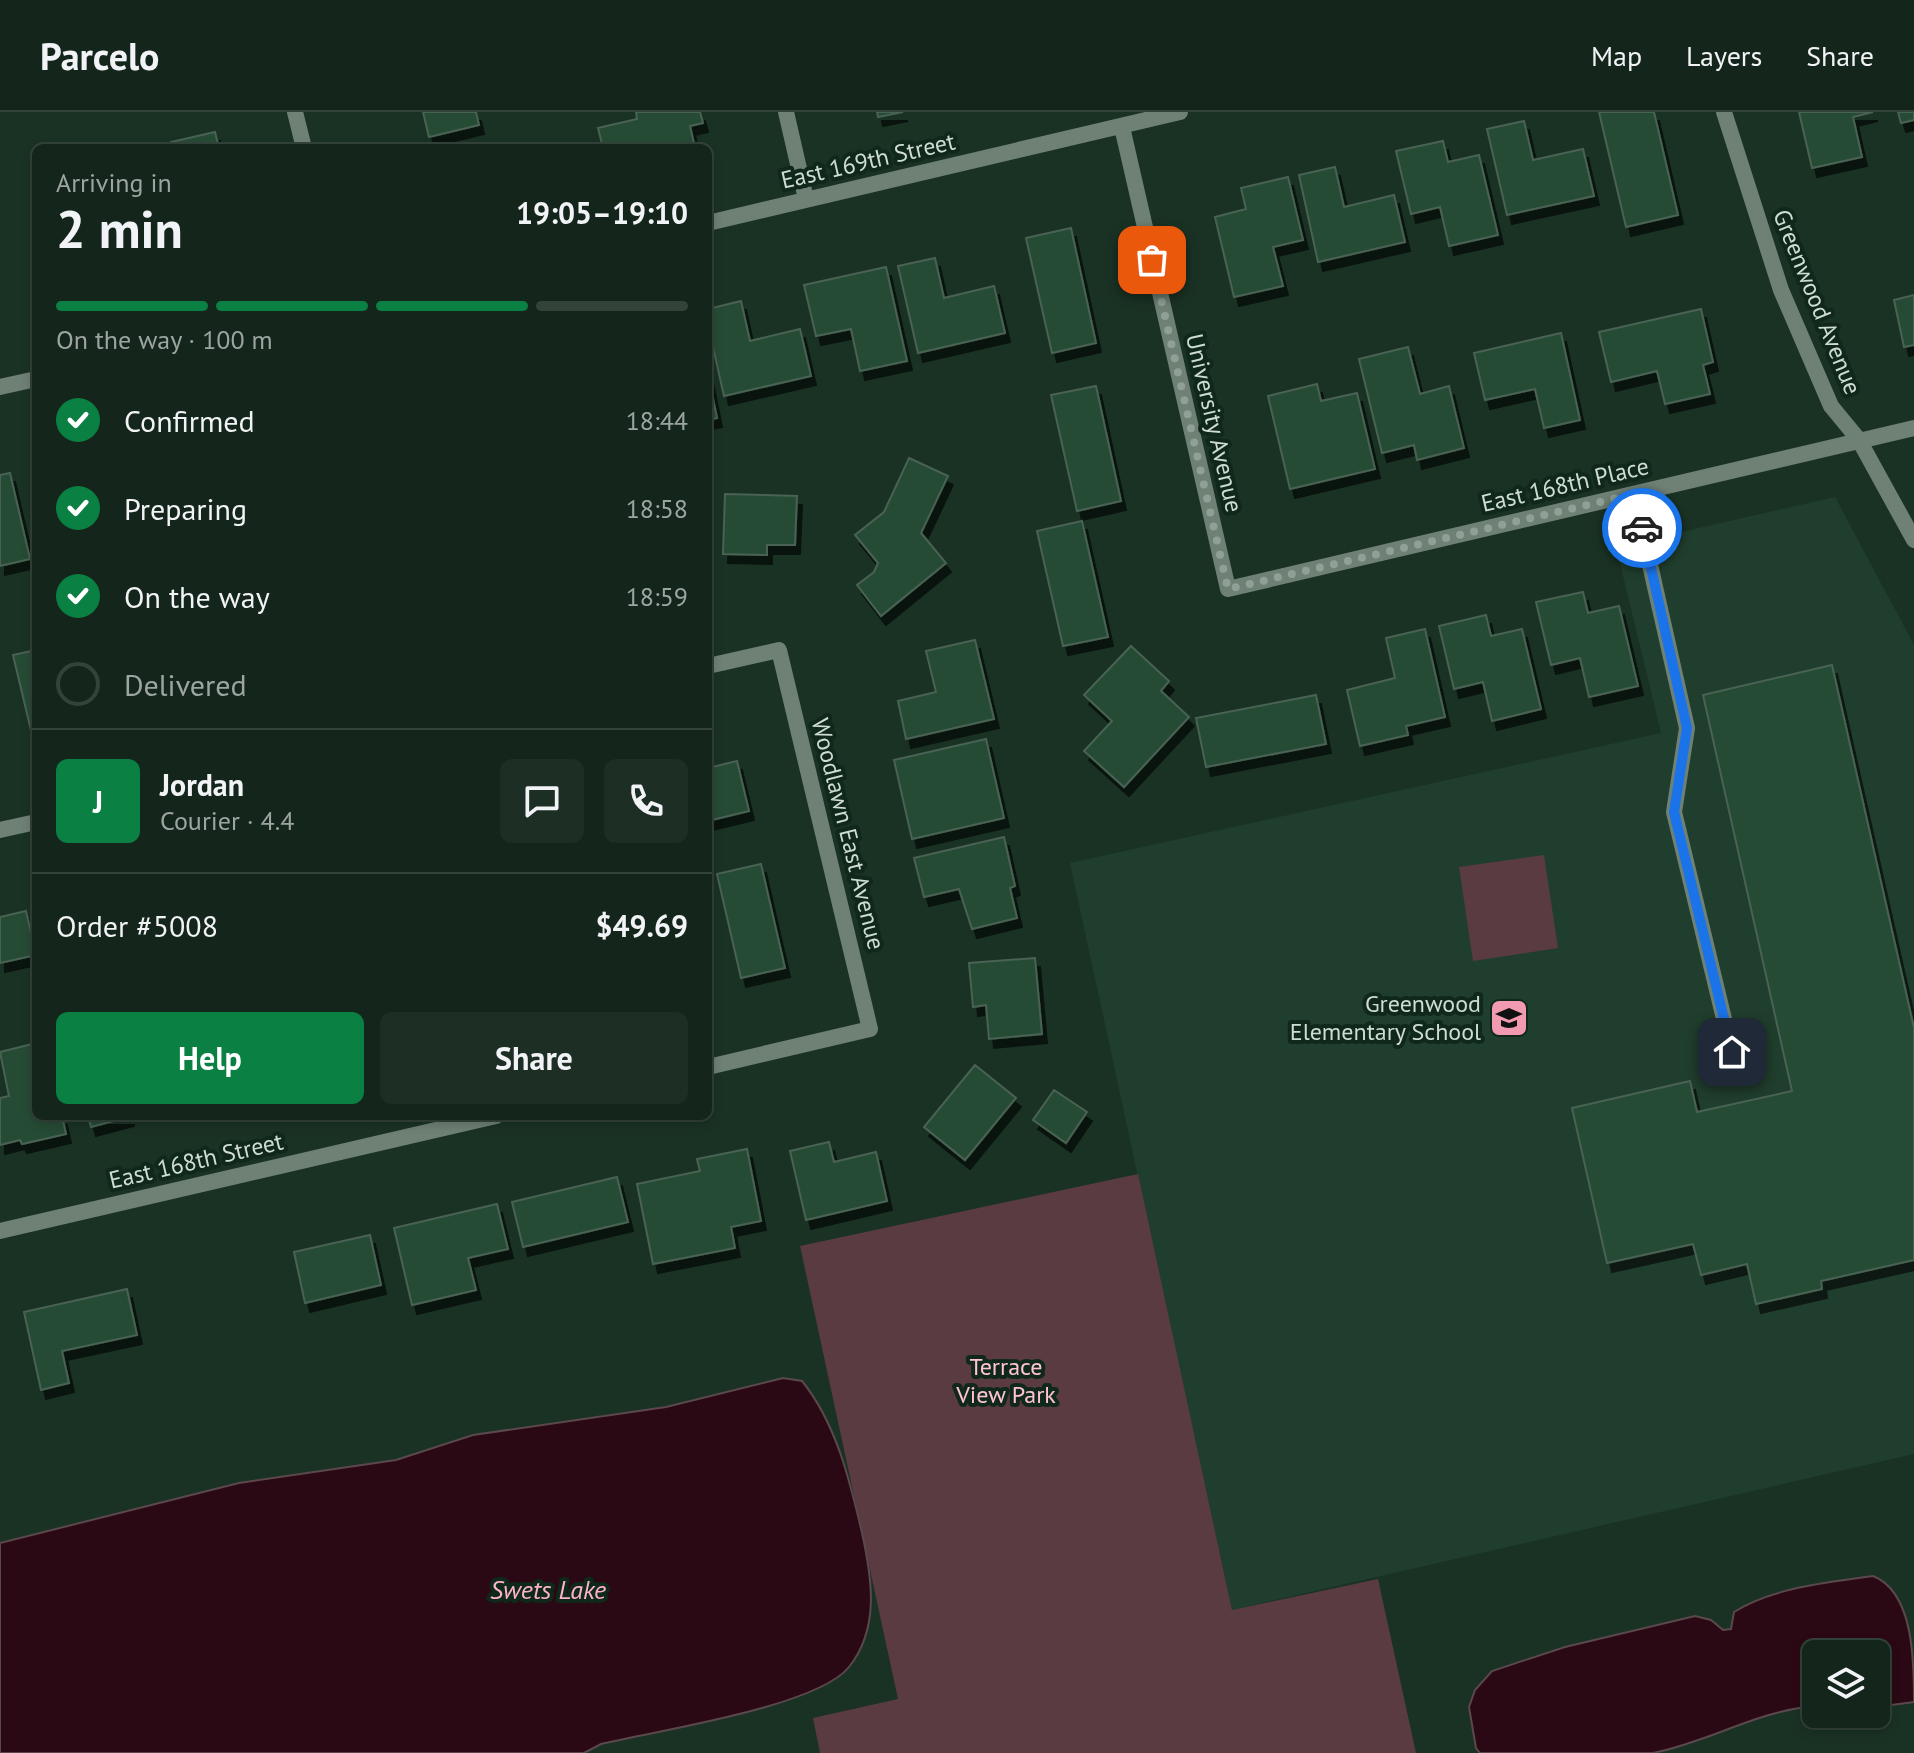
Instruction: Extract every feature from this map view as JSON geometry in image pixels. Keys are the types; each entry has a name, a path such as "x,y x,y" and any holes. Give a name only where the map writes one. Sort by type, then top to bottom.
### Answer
{"street":[{"path":"295,112 303,144"},
{"path":"786,112 806,199"},
{"name":"East 169th Street","path":"712,222 1180,112"},
{"name":"Greenwood Avenue","path":"1724,112 1781,290 1831,406 1859,440 1914,540"},
{"name":"University Avenue","path":"1122,127 1228,589"},
{"path":"0,387 32,380"},
{"name":"East 168th Place","path":"1228,589 1914,428"},
{"path":"1634,494 1687,728 1674,812 1732,1052"},
{"name":"Woodlawn East Avenue","path":"712,665 779,650 870,1029 712,1066"},
{"path":"0,830 32,823"},
{"name":"East 168th Street","path":"0,1231 479,1120"}],"shaded area":[{"name":"Greenwood Elementary School","path":"1835,497 1914,645 1914,1454 1232,1610 1070,863 1661,733 1616,547"}],"green space":[{"path":"1544,855 1558,948 1473,961 1459,867"},
{"name":"Terrace View Park","path":"1138,1174 1232,1610 1378,1579 1416,1753 820,1753 813,1718 898,1699 800,1246"}],"water":[{"name":"Swets Lake","path":"783,1378 802,1381 833,1434 852,1493 869,1567 869,1619 859,1652 849,1667 831,1681 804,1694 733,1716 601,1744 584,1753 0,1753 0,1543 239,1483 396,1460 473,1435 666,1407"},
{"path":"1873,1576 1887,1584 1897,1597 1909,1630 1914,1702 1890,1705 1890,1640 1802,1640 1802,1708 1774,1713 1694,1742 1653,1753 1480,1753 1476,1748 1469,1707 1475,1690 1492,1671 1565,1647 1695,1616 1711,1620 1723,1630 1731,1629 1734,1612 1749,1604 1801,1587"}],"building":[{"path":"423,112 476,112 479,125 429,137"},
{"path":"636,112 700,112 703,123 690,126 694,144 602,144 598,128 637,119"},
{"path":"877,112 903,112 878,117"},
{"path":"1599,112 1654,112 1678,215 1626,227"},
{"path":"1799,112 1873,112 1853,117 1862,157 1812,168"},
{"path":"1898,112 1914,112 1914,120 1901,123"},
{"path":"1524,121 1533,160 1583,149 1594,196 1507,215 1487,129"},
{"path":"215,132 218,144 171,144"},
{"path":"1443,141 1448,162 1479,155 1498,235 1449,246 1440,207 1411,214 1396,151"},
{"path":"1335,167 1344,207 1394,195 1405,242 1318,262 1299,175"},
{"path":"1288,177 1303,240 1273,247 1283,286 1234,297 1215,217 1246,209 1241,188"},
{"path":"1071,228 1096,343 1052,353 1026,238"},
{"path":"935,258 944,298 994,286 1005,333 918,353 898,266"},
{"path":"886,267 907,361 860,371 851,329 816,336 804,285"},
{"path":"1914,295 1914,345 1904,347 1894,300"},
{"path":"741,301 750,341 800,329 811,376 724,396 712,343 712,308"},
{"path":"1701,309 1713,362 1703,365 1710,394 1665,404 1657,371 1611,382 1599,332"},
{"path":"1561,333 1580,420 1544,428 1535,389 1485,400 1474,353"},
{"path":"1408,347 1420,394 1449,386 1464,448 1417,460 1414,445 1382,453 1359,359"},
{"path":"1317,384 1321,401 1357,393 1375,469 1290,489 1268,396"},
{"path":"1096,386 1121,501 1077,511 1051,395"},
{"path":"712,394 717,418 712,419"},
{"path":"909,458 948,476 921,533 946,563 881,616 857,585 874,572 878,563 855,535 884,512"},
{"path":"10,473 30,559 0,566 0,475"},
{"path":"725,494 797,496 795,545 767,545 767,555 723,554"},
{"path":"1082,521 1108,637 1063,646 1037,531"},
{"path":"1583,592 1588,613 1619,606 1638,686 1589,697 1580,658 1551,665 1536,602"},
{"path":"1486,615 1491,636 1522,629 1541,709 1492,721 1483,682 1454,689 1439,626"},
{"path":"1425,629 1445,717 1406,726 1408,735 1360,746 1347,690 1395,678 1386,638"},
{"path":"975,640 994,719 906,739 898,701 936,692 926,651"},
{"path":"1131,646 1169,681 1161,691 1189,717 1124,787 1084,751 1112,721 1084,695"},
{"path":"32,651 32,735 13,655"},
{"path":"1832,665 1914,1028 1914,1260 1821,1281 1822,1289 1756,1304 1747,1264 1701,1275 1693,1244 1607,1263 1572,1108 1690,1081 1697,1112 1792,1091 1703,695"},
{"path":"1316,695 1326,744 1206,767 1196,718"},
{"path":"986,739 1004,818 912,839 894,760"},
{"path":"737,761 749,811 712,820 712,767"},
{"path":"1004,837 1015,886 1010,888 1017,918 972,929 959,889 924,897 914,858"},
{"path":"761,864 785,968 741,978 717,874"},
{"path":"26,911 32,937 32,956 0,963 0,917"},
{"path":"1035,958 1042,1034 989,1039 986,1005 973,1007 969,963"},
{"path":"32,1044 32,1120 63,1120 66,1134 22,1144 20,1140 0,1145 0,1098 9,1096 0,1052"},
{"path":"975,1065 1016,1098 965,1160 924,1127"},
{"path":"1054,1090 1087,1112 1066,1143 1033,1120"},
{"path":"89,1120 118,1120 91,1127"},
{"path":"829,1142 834,1162 876,1152 887,1201 806,1220 790,1151"},
{"path":"747,1149 761,1221 731,1227 735,1248 653,1264 637,1184 700,1171 697,1159"},
{"path":"617,1177 628,1222 523,1247 512,1202"},
{"path":"497,1204 508,1249 468,1258 476,1290 412,1305 394,1228"},
{"path":"370,1235 381,1285 305,1303 294,1252"},
{"path":"127,1289 137,1335 62,1351 69,1383 41,1390 24,1312"}],"way so far":[{"path":"1152,260 1228,589 1634,494 1642,528"}],"place":[{"name":"Greenwood Elementary School","path":"1509,1018"}],"route":[{"path":"1642,528 1687,728 1674,812 1732,1052"}]}
